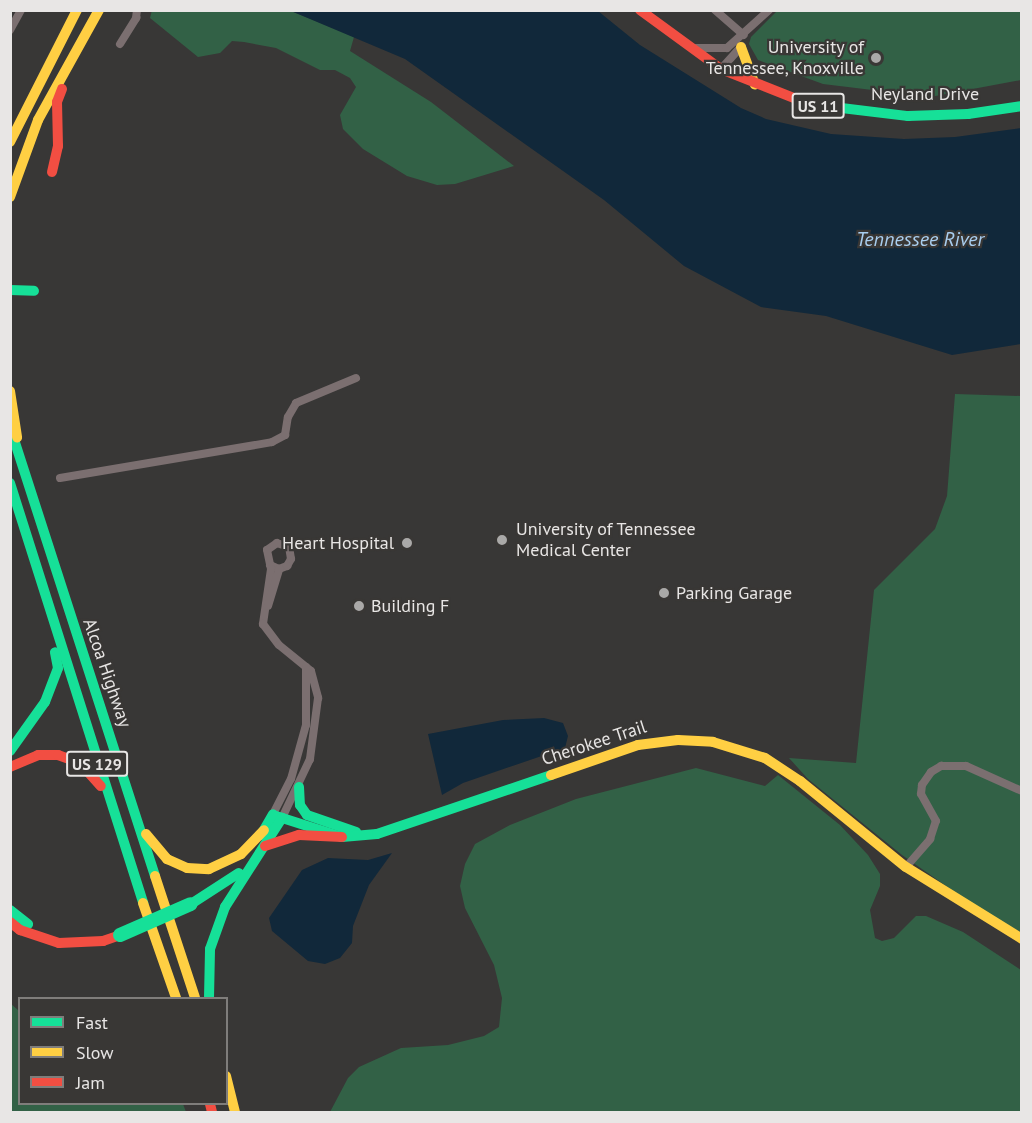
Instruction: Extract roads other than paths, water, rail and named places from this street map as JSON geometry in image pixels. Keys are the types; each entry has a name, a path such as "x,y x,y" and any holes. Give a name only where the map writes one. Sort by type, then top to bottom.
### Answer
{"main road":[{"path":"10,142 77,10"},
{"name":"Neyland Drive","path":"640,10 685,46 721,69 755,85 809,104 849,112 939,116 1022,106"},
{"path":"52,172 58,146 57,102 92,33 96,16"},
{"path":"10,197 38,120 96,16"},
{"path":"743,41 755,85"},
{"path":"10,290 34,291"},
{"path":"10,391 22,466"},
{"name":"Alcoa Highway","path":"10,427 194,997"},
{"name":"Alcoa Highway","path":"10,483 109,801 175,997"},
{"path":"10,751 45,702 58,668 25,528"},
{"name":"Cherokee Trail","path":"277,816 342,837 377,834 638,745 694,740 742,748 765,758 800,781 906,867 973,912 1022,939"},
{"path":"10,768 38,755 58,755 80,763 96,777 109,801"},
{"path":"299,787 300,805 312,818 348,831 377,834"},
{"path":"139,822 167,859 187,868 226,865 277,816"},
{"path":"209,997 207,966 219,923 236,887 265,846 277,816"},
{"path":"190,900 224,879 257,845 264,830"},
{"path":"10,922 20,930 59,944 103,941 119,931 229,883 265,846 299,835 342,837"},
{"path":"10,910 24,922 61,935 119,931"},
{"path":"228,1084 235,1113"}],"street":[{"path":"10,30 21,10"},
{"path":"120,44 136,18 137,10"},
{"path":"715,10 743,41"},
{"path":"721,69 769,10"},
{"path":"685,46 722,50 743,41"},
{"path":"60,478 272,442 285,435 288,417 296,403 356,378"},
{"path":"268,631 267,612 279,568 291,559 285,545 277,543 267,550 270,565 262,617 268,631 311,670 317,689 316,734 299,787 277,816"},
{"path":"270,565 279,568"},
{"path":"277,816 291,779 306,725 306,667"},
{"path":"906,867 930,839 936,821 921,794 922,785 931,772 941,766 966,766 1022,791"}],"water":[{"name":"Tennessee River","path":"291,11 598,11 640,45 741,108 766,119 831,134 904,139 955,137 1021,128 1021,344 952,355 826,316 761,307 684,266 604,200 405,59"},
{"path":"544,718 563,723 568,736 565,748 463,783 442,795 428,734 503,720"},
{"path":"392,853 369,885 353,926 352,943 340,958 325,964 308,961 272,931 269,918 302,870 328,858 368,860"}],"place":[{"name":"University of Tennessee, Knoxville","path":"876,58"},
{"name":"University of Tennessee Medical Center","path":"502,540"},
{"name":"Heart Hospital","path":"407,543"},
{"name":"Parking Garage","path":"664,593"},
{"name":"Building F","path":"359,606"}]}
